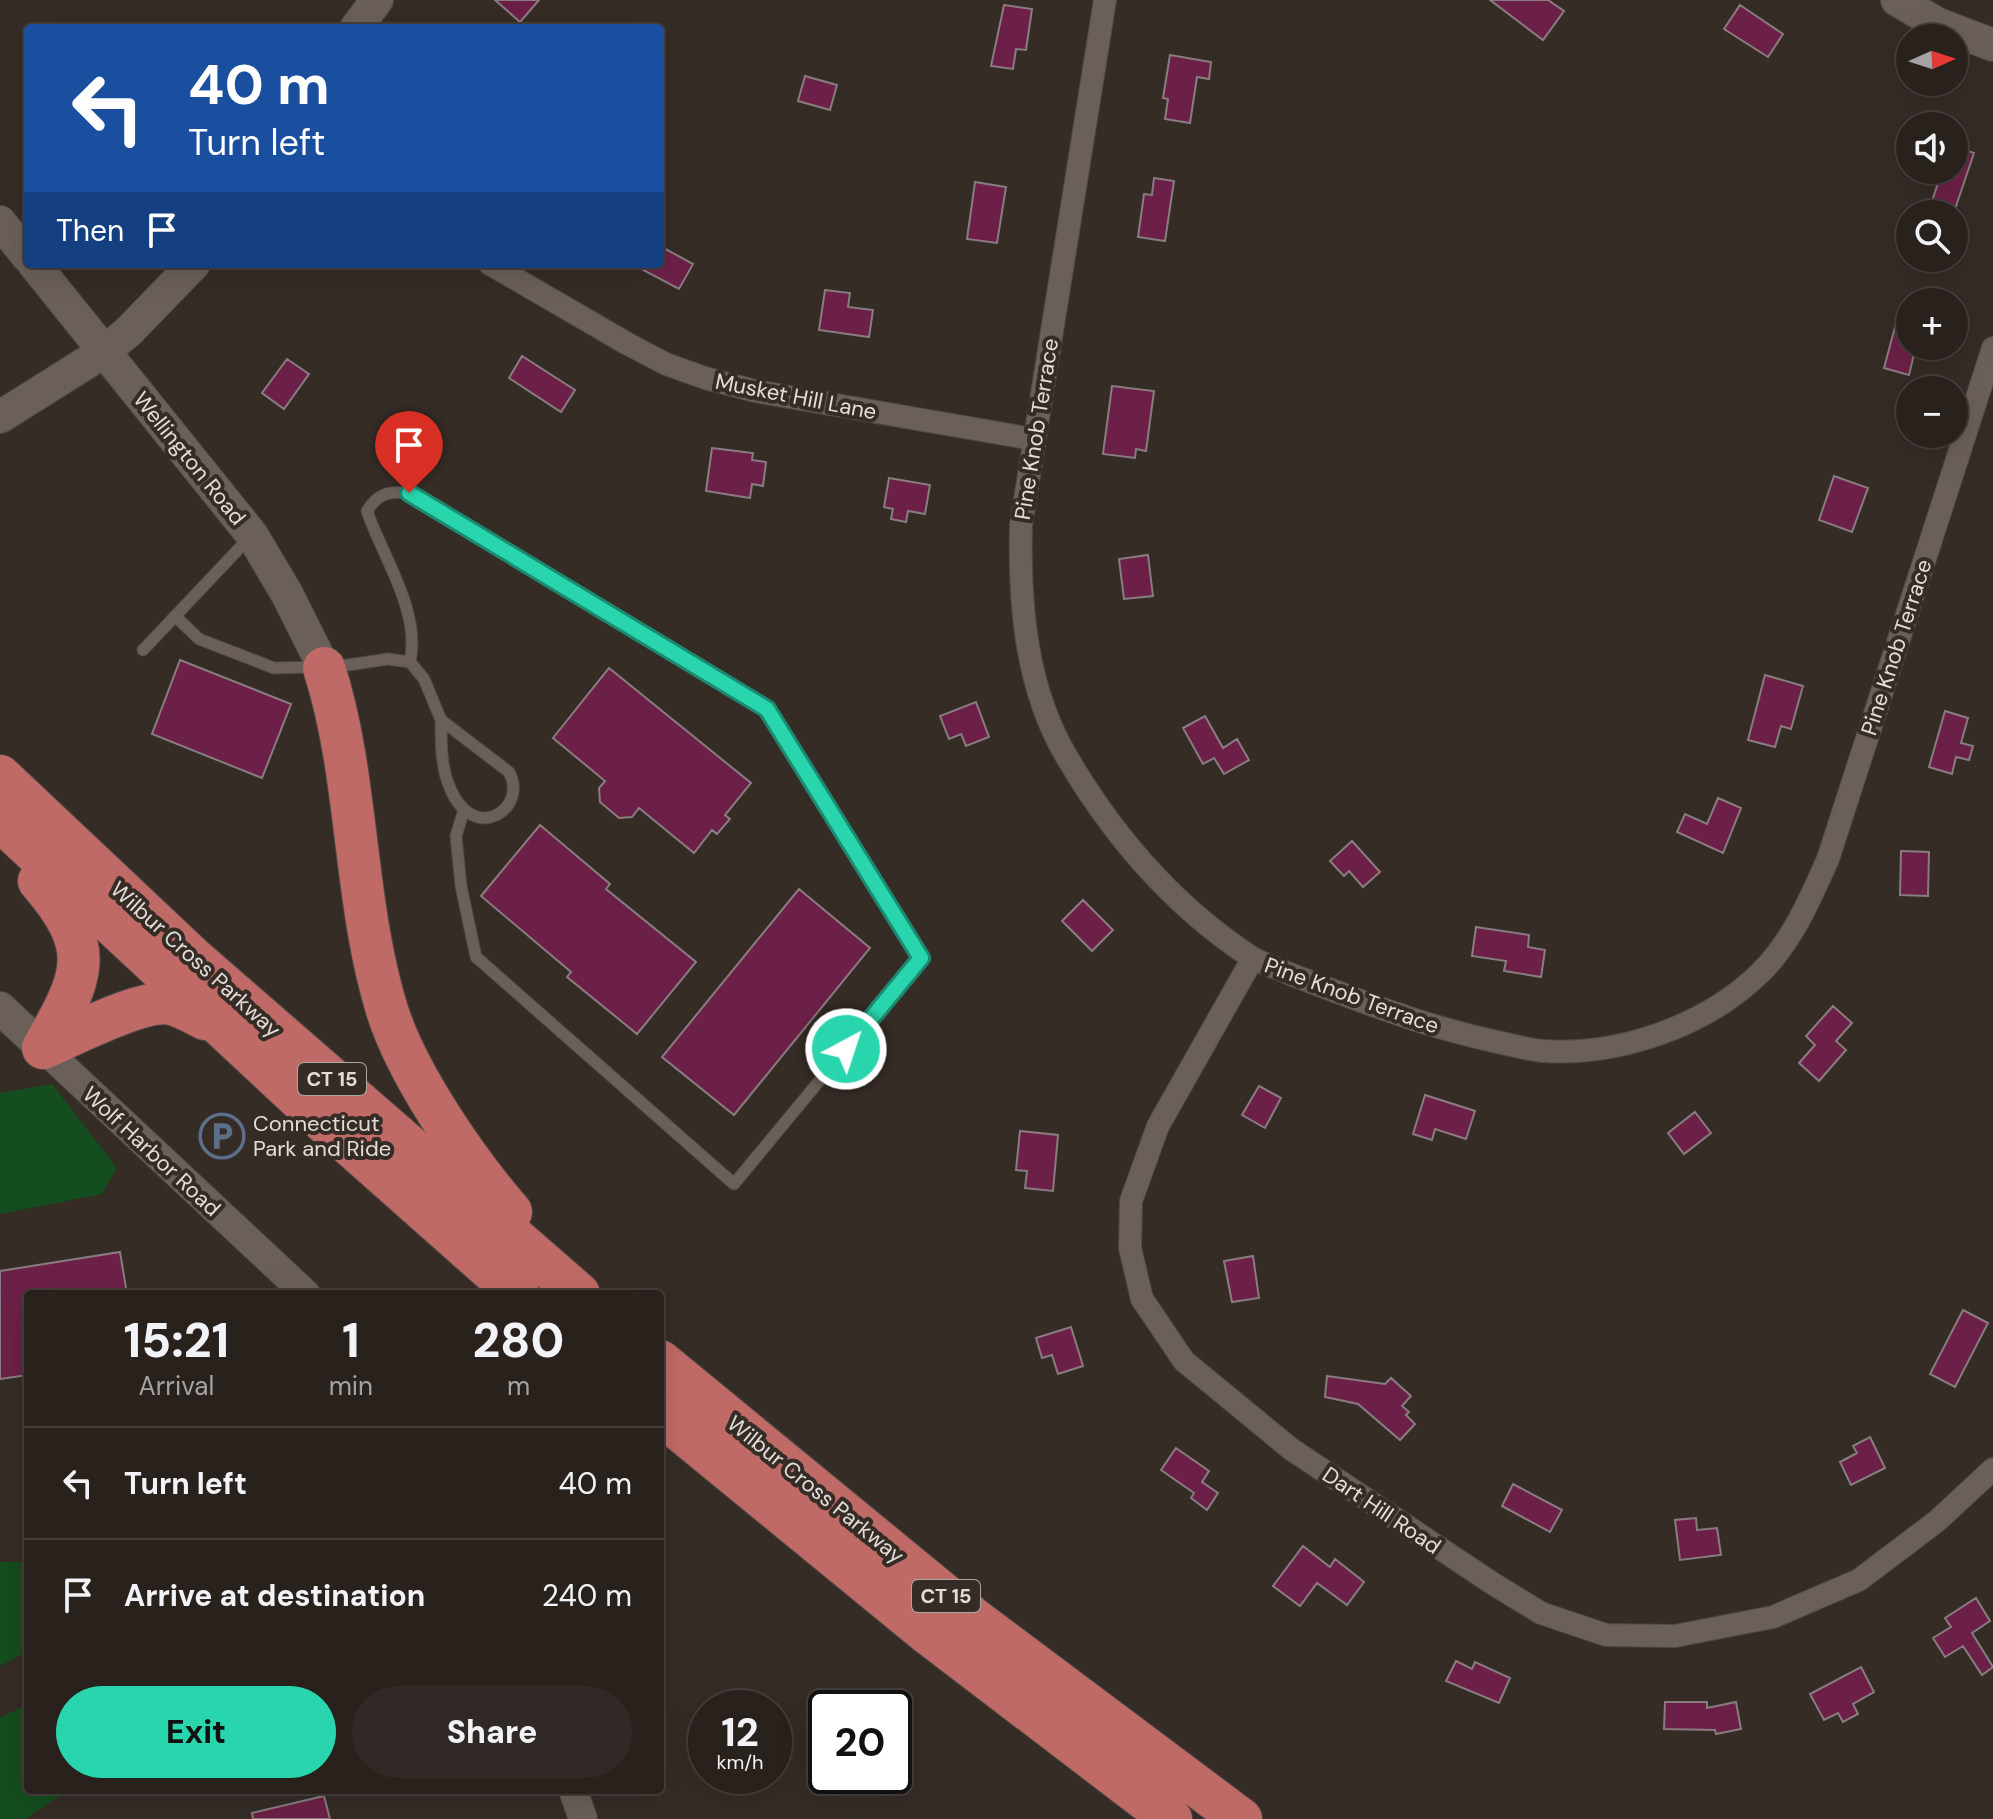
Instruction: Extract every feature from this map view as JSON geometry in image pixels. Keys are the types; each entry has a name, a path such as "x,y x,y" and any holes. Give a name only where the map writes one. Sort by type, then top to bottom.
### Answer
{"highway":[{"path":"324,668 344,763 381,989 396,1036 444,1119 483,1175 578,1290"},
{"path":"0,764 88,861"},
{"name":"Wilbur Cross Parkway","path":"0,776 213,976 576,1290"},
{"name":"Wilbur Cross Parkway","path":"0,820 221,1027 514,1290"},
{"path":"0,834 10,850 56,901 74,931 78,946 78,974 74,990 43,1048"},
{"path":"43,1048 132,1010 158,1003 184,1008 221,1027"},
{"name":"Wilbur Cross Parkway","path":"664,1364 974,1619 1241,1819"},
{"name":"Wilbur Cross Parkway","path":"664,1417 926,1632 1171,1819"}],"main road":[{"path":"359,24 377,0"},
{"path":"1897,0 1938,24 1993,45"},
{"path":"0,222 24,252"},
{"name":"Wellington Road","path":"37,268 252,535 282,584 324,668"},
{"path":"0,417 105,351 128,332 190,268"},
{"name":"Wolf Harbor Road","path":"0,1008 43,1048"}],"street":[{"name":"Pine Knob Terrace","path":"1105,0 1021,525 1020,582 1039,695 1067,758 1115,829 1164,888 1253,958 1350,998 1440,1029 1541,1051 1582,1052 1623,1046 1696,1017 1760,972 1803,916 1828,859 1993,348"},
{"name":"Musket Hill Lane","path":"497,268 626,343 666,364 705,378 755,391 1033,439"},
{"name":"Dart Hill Road","path":"1253,958 1158,1126 1131,1201 1130,1248 1142,1299 1184,1361 1291,1449 1541,1613 1606,1635 1675,1636 1773,1617 1859,1580 1937,1521 1993,1469"},
{"name":"Wolf Harbor Road","path":"43,1048 302,1290"},
{"path":"574,1794 583,1819"}],"lane":[{"path":"410,662 413,649 411,626 367,511 376,497 392,491 409,493 767,709 921,958 734,1184 476,957 461,886 456,836 464,810"},
{"path":"143,650 252,535"},
{"path":"175,616 199,639 274,668 351,667 388,659 410,662 424,679 441,720 441,754 450,789 464,810 475,819 487,820 499,814 513,794 514,781 509,772 441,720"}],"green space":[{"path":"52,1084 117,1168 102,1194 0,1214 0,1093"},
{"path":"0,1562 24,1562 24,1653 0,1666"},
{"path":"24,1706 24,1794 63,1794 25,1819 0,1819 0,1718"}],"building":[{"path":"495,0 539,0 520,22"},
{"path":"1490,0 1548,0 1564,11 1543,40"},
{"path":"1004,5 1032,9 1026,50 1016,49 1013,69 991,66"},
{"path":"1740,5 1783,34 1768,57 1724,29"},
{"path":"1170,55 1211,62 1209,79 1197,77 1190,123 1165,119 1168,99 1163,98"},
{"path":"805,76 837,85 830,110 798,101"},
{"path":"1968,151 1974,153 1968,171"},
{"path":"1154,178 1174,181 1165,241 1138,237 1144,194 1152,195"},
{"path":"975,182 1006,187 997,243 967,239"},
{"path":"1938,184 1963,184 1958,200 1932,200"},
{"path":"664,248 693,264 679,289 640,268 664,268"},
{"path":"825,290 850,293 848,307 873,310 869,337 819,330"},
{"path":"1896,327 1896,360 1913,360 1909,375 1884,368"},
{"path":"522,356 575,390 561,412 509,378"},
{"path":"287,359 309,374 284,409 262,393"},
{"path":"1112,386 1154,391 1146,451 1136,449 1135,458 1103,454"},
{"path":"712,448 753,453 752,460 766,462 763,486 752,484 750,498 706,491"},
{"path":"1834,476 1868,488 1852,532 1819,520"},
{"path":"889,478 930,485 925,514 908,511 906,522 891,519 893,509 884,507"},
{"path":"1148,555 1153,596 1124,599 1119,559"},
{"path":"180,660 291,704 262,778 152,734"},
{"path":"609,668 751,783 725,815 730,819 717,834 712,830 694,853 639,808 632,817 619,818 600,802 599,788 605,781 553,738"},
{"path":"1765,675 1803,686 1791,729 1781,726 1775,747 1748,740"},
{"path":"976,702 989,737 966,746 961,734 949,739 940,716"},
{"path":"1945,711 1968,718 1961,743 1973,746 1969,760 1956,757 1952,774 1929,767"},
{"path":"1205,716 1223,748 1237,739 1249,760 1224,774 1214,758 1203,764 1183,728"},
{"path":"1718,798 1741,808 1723,853 1677,832 1685,814 1707,824"},
{"path":"540,825 610,884 606,889 696,962 637,1034 567,977 571,972 481,896"},
{"path":"1352,841 1380,872 1363,887 1349,871 1344,876 1330,861"},
{"path":"1901,851 1929,852 1928,896 1900,895"},
{"path":"799,889 870,948 734,1115 662,1057"},
{"path":"1083,900 1113,930 1092,951 1062,921"},
{"path":"1476,927 1529,935 1528,947 1545,950 1541,977 1504,971 1506,961 1472,956"},
{"path":"1833,1006 1852,1023 1836,1041 1846,1050 1819,1081 1799,1063 1815,1045 1806,1036"},
{"path":"1259,1086 1281,1098 1265,1128 1242,1115"},
{"path":"1425,1095 1475,1111 1466,1139 1435,1129 1432,1140 1413,1134"},
{"path":"1695,1112 1711,1133 1684,1154 1668,1133"},
{"path":"1020,1131 1058,1135 1053,1191 1025,1188 1027,1171 1016,1170"},
{"path":"120,1252 126,1290 24,1290 24,1376 0,1379 0,1271"},
{"path":"1253,1256 1259,1298 1232,1302 1224,1261"},
{"path":"1963,1310 1988,1323 1955,1387 1930,1374"},
{"path":"1071,1327 1083,1366 1058,1374 1052,1355 1042,1358 1036,1338"},
{"path":"1327,1376 1385,1384 1391,1378 1411,1396 1402,1406 1415,1424 1400,1440 1358,1404 1325,1397"},
{"path":"1870,1437 1885,1468 1851,1485 1840,1462 1857,1453 1853,1446"},
{"path":"1176,1448 1209,1471 1202,1482 1218,1493 1207,1510 1191,1498 1194,1493 1161,1470"},
{"path":"1513,1484 1562,1510 1550,1532 1502,1506"},
{"path":"1696,1518 1697,1530 1717,1528 1721,1555 1680,1560 1675,1520"},
{"path":"1303,1546 1330,1567 1335,1559 1364,1582 1347,1605 1317,1583 1300,1606 1273,1586"},
{"path":"1976,1598 1990,1621 1972,1633 1993,1667 1982,1675 1963,1646 1945,1657 1933,1638 1951,1627 1945,1618"},
{"path":"1456,1661 1472,1669 1475,1662 1510,1678 1499,1703 1446,1681"},
{"path":"1861,1667 1874,1692 1853,1704 1858,1714 1843,1722 1838,1713 1824,1720 1810,1694"},
{"path":"1665,1702 1707,1702 1707,1708 1736,1702 1741,1729 1716,1734 1715,1730 1664,1729"},
{"path":"324,1796 330,1819 253,1819 252,1813"}],"place":[{"name":"Connecticut Park and Ride","path":"222,1136"}],"route":[{"path":"409,493 767,709 921,958 846,1049"}]}
